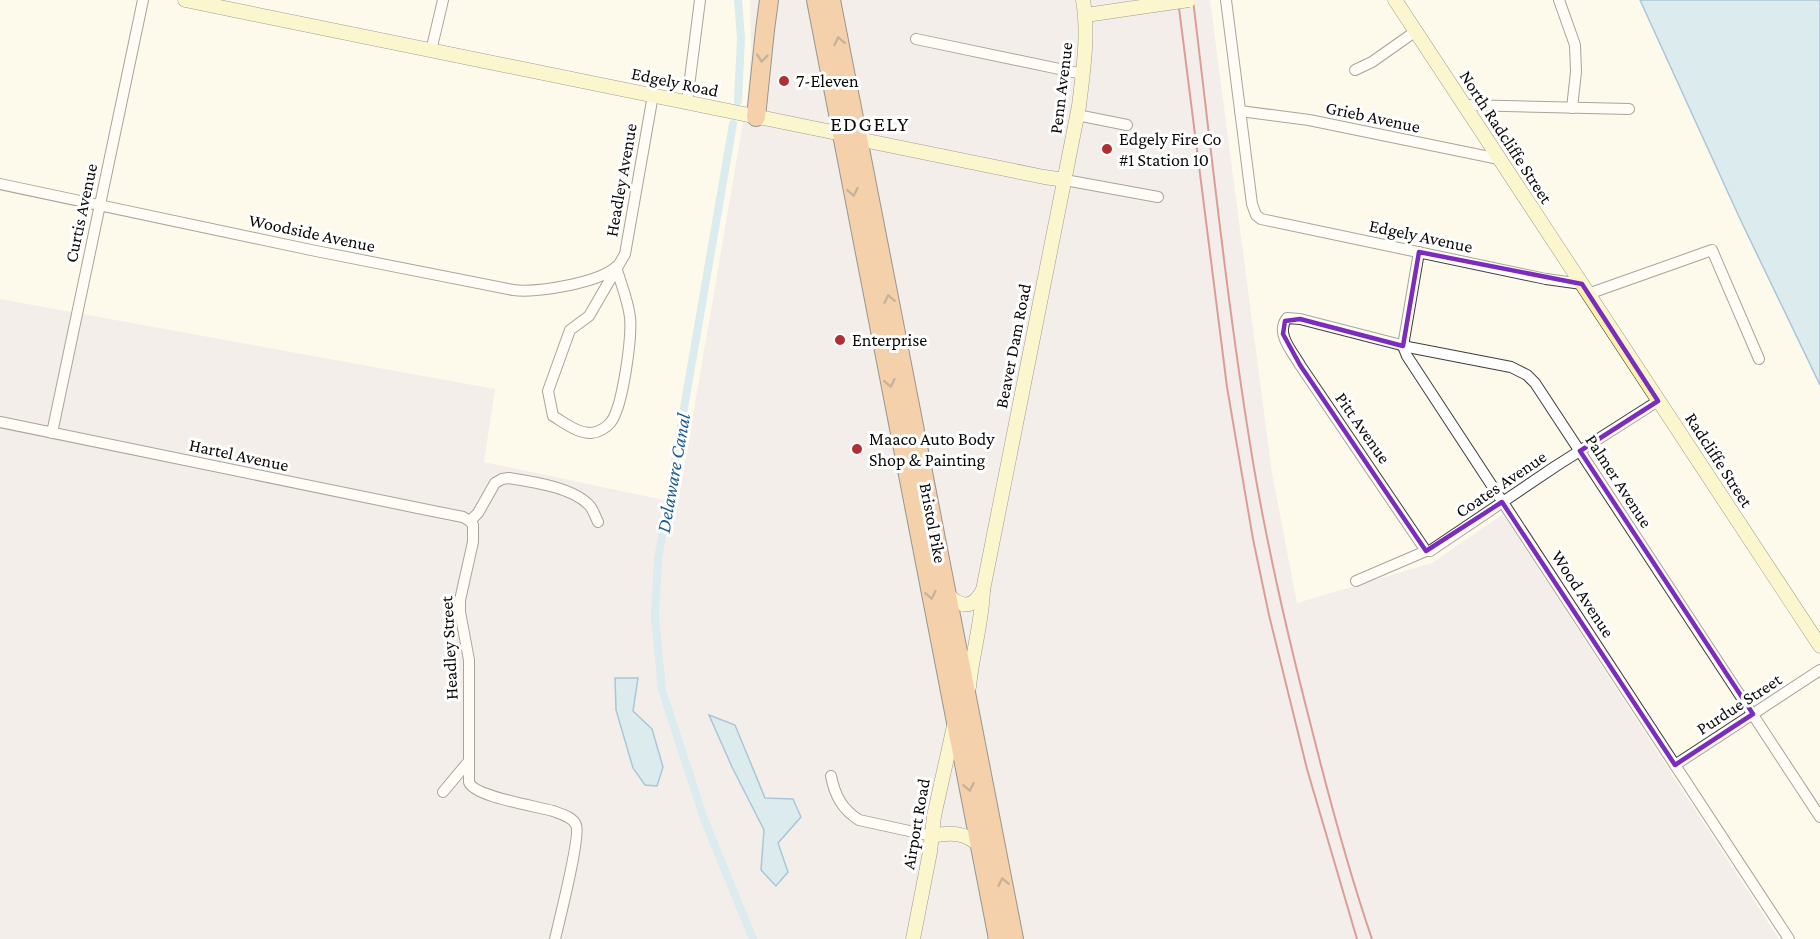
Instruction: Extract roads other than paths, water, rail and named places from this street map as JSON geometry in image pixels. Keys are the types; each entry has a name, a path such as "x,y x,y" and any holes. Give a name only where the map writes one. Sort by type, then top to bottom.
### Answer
{"highway":[{"path":"756,117 769,0"},
{"name":"Bristol Pike","path":"816,0 850,137 947,594 1014,939"},
{"name":"Bristol Pike","path":"831,0 850,137 955,717 998,939"}],"main road":[{"name":"Edgely Road","path":"185,0 1065,180"},
{"name":"Penn Avenue","path":"1065,180 1083,74 1086,15 1083,0"},
{"path":"1086,15 1189,0"},
{"name":"North Radcliffe Street","path":"1395,0 1585,289"},
{"name":"Beaver Dam Road","path":"968,701 970,671 982,616 983,590 1065,180"},
{"name":"Radcliffe Street","path":"1585,289 1820,646"},
{"path":"947,594 960,604 969,604 976,600 983,590"},
{"name":"Airport Road","path":"913,939 930,852 934,816 953,737 955,717"},
{"path":"932,836 949,833 962,834 981,847"}],"street":[{"name":"Curtis Avenue","path":"52,433 143,0"},
{"path":"431,51 442,0"},
{"path":"687,102 700,0"},
{"path":"1226,0 1240,111"},
{"path":"1559,0 1575,45 1576,72 1572,108"},
{"path":"1355,70 1372,62 1416,31"},
{"path":"916,39 1083,74"},
{"name":"Headley Avenue","path":"616,267 627,301 630,325 622,392 618,409 610,423 598,431 585,432 553,416 548,391 570,330 589,316 616,267 625,254 653,96"},
{"path":"1464,105 1629,109"},
{"name":"Grieb Avenue","path":"1240,111 1310,120 1499,159"},
{"name":"Edgely Avenue","path":"1240,111 1252,204 1256,215 1261,219 1585,289 1712,250 1759,359"},
{"path":"1077,115 1127,124"},
{"name":"Edgely Road","path":"1065,180 1158,197"},
{"name":"Woodside Avenue","path":"0,184 513,290 547,289 603,276 616,267"},
{"path":"1403,346 1419,252"},
{"name":"Palmer Avenue","path":"1285,321 1291,317 1300,319 1403,346 1486,361 1519,370 1527,375 1580,451 1820,817"},
{"name":"Pitt Avenue","path":"1285,321 1283,334 1300,365 1426,551"},
{"name":"Wood Avenue","path":"1403,346 1407,356 1502,502 1789,939"},
{"name":"Coates Avenue","path":"1356,581 1430,551 1658,401"},
{"name":"Hartel Avenue","path":"0,422 463,517 470,521"},
{"path":"470,521 478,513 495,483 509,478 553,487 575,495 592,508 598,522"},
{"name":"Headley Street","path":"470,521 474,531 460,600 469,660 469,782 473,789 497,798 553,811 576,824 578,831 555,939"},
{"name":"Purdue Street","path":"1675,765 1820,670"},
{"path":"443,792 469,761"},
{"path":"831,776 838,801 859,820 932,836"}],"water":[{"path":"1640,0 1820,0 1820,385 1741,221"},
{"path":"615,678 638,678 633,711 652,729 663,767 657,786 645,785 633,768 616,710"},
{"path":"709,715 735,725 765,798 793,799 801,817 778,843 788,872 776,886 761,870 764,830"}],"waterway":[{"name":"Delaware Canal","path":"738,0 741,38 738,101"},
{"name":"Delaware Canal","path":"733,124 658,559 655,617 662,690 704,819 753,939"}],"railway":[{"path":"1178,0 1227,387 1253,539 1307,769 1357,939"},
{"path":"1193,0 1228,293 1260,501 1287,630 1318,753 1347,860 1372,939"}],"place":[{"name":"7-Eleven","path":"784,81"},
{"name":"Edgely Fire Co #1 Station 10","path":"1107,149"},
{"name":"Enterprise","path":"840,340"},
{"name":"Maaco Auto Body Shop & Painting","path":"857,449"}],"district":[{"name":"EDGELY","path":"870,124"}]}
